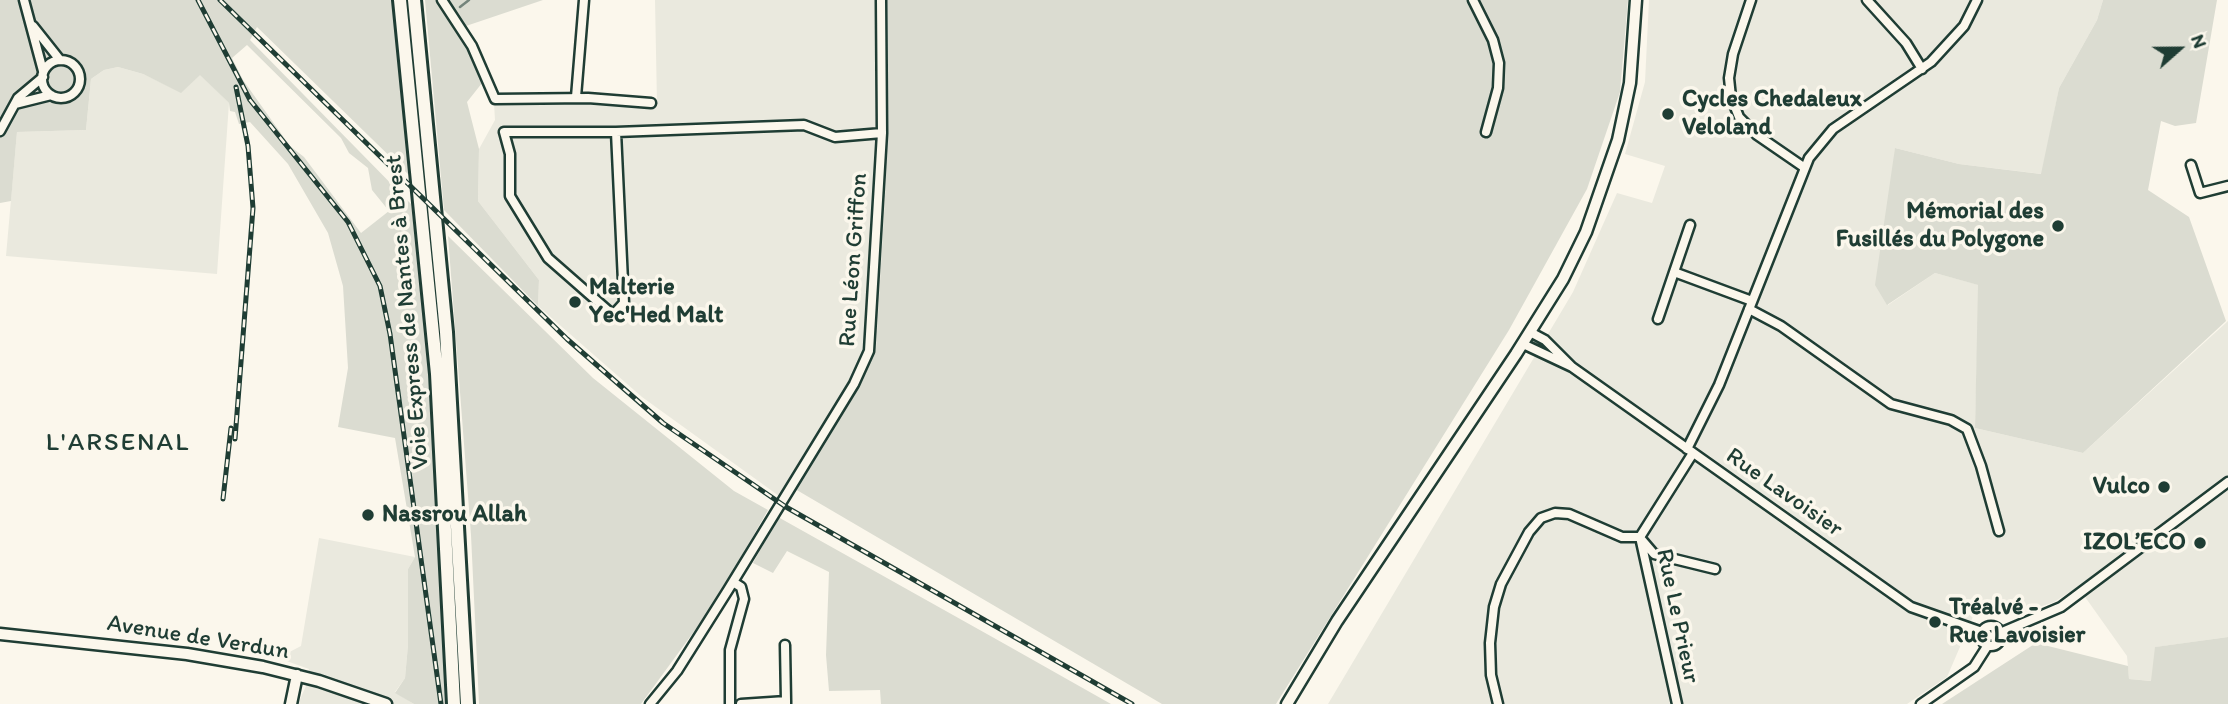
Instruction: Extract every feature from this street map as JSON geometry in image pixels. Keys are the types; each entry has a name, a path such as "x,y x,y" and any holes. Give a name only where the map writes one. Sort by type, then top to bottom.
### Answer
{"highway":[{"name":"Voie Express de Nantes à Brest","path":"400,0 437,374 454,704"},
{"name":"Voie Express de Nantes à Brest","path":"414,0 446,332 467,704"}],"main road":[{"path":"1287,704 1337,621 1523,344 1569,267 1602,190 1618,140 1630,83 1636,0"},
{"name":"Avenue de Verdun","path":"0,634 187,654 298,674 386,704"},
{"path":"291,704 298,674"}],"street":[{"path":"24,0 33,26 44,87 51,95 59,98 73,94 80,81 75,66 60,60 33,26"},
{"path":"442,0 472,46 495,99 576,97 651,103"},
{"path":"576,97 584,0"},
{"name":"Rue Léon Griffon","path":"650,704 677,671 733,582 854,384 869,351 882,133 881,0"},
{"path":"1473,0 1493,40 1499,63 1498,88 1486,132"},
{"path":"1751,0 1733,54 1729,78 1731,97 1739,117 1757,135 1804,168"},
{"path":"1867,0 1906,43 1922,69"},
{"path":"1498,704 1491,675 1490,643 1494,607 1501,584 1529,532 1541,518 1555,513 1569,514 1622,537 1640,537 1690,451 1804,168 1833,129 1922,69 1950,44 1977,0"},
{"path":"0,131 15,104 50,64 60,60"},
{"path":"15,104 51,95"},
{"path":"616,132 624,303 613,315 548,258 510,197 509,155 504,132 616,132 804,125 835,137 882,133"},
{"path":"2192,164 2200,193 2228,186"},
{"path":"1658,319 1690,225"},
{"path":"1674,272 1750,305 1891,404 1951,420 1966,429 1981,466 1999,531"},
{"name":"Rue Lavoisier","path":"1530,332 1545,340 1572,367 1911,607 1982,632"},
{"name":"Rue Lavoisier","path":"1523,344 1572,367"},
{"path":"2000,633 2061,607 2228,482"},
{"name":"Rue Le Prieur","path":"1640,537 1654,554 1714,569"},
{"name":"Rue Le Prieur","path":"1640,537 1677,704"},
{"path":"730,704 730,650 744,599 741,587 733,582"},
{"path":"1989,645 1982,639 1982,632 1991,626 2000,633"},
{"path":"1921,704 1974,667 1989,645 1999,642 2000,633"},
{"path":"741,704 786,703 785,645"}],"shaded area":[{"path":"0,0 395,0 410,176 257,27 250,40 411,204 423,303 436,477 446,704 414,704 395,693 405,678 408,569 415,557 395,438 338,427 348,368 343,286 328,233 288,164 250,122 239,124 235,112 230,111 229,103 200,75 181,93 143,74 118,67 104,70 91,79 86,130 17,132 11,201 0,203","holes":["247,45 341,138 349,153 368,168 372,190 389,211 361,233 304,157 290,146 243,80 232,58"]},
{"path":"425,0 543,0 466,26 490,73 467,102 479,149 478,201 539,280 538,306 444,210"},
{"path":"655,0 887,0 886,179 876,349 786,501 642,397 538,306 539,280 478,201 479,149 495,120 494,103 583,100 653,107 657,104"},
{"path":"887,0 1628,0 1620,92 1587,189 1509,330 1276,704 1162,704 795,489 876,349 886,179"},
{"path":"1649,0 2103,0 2097,20 2059,88 2042,174 1959,164 1895,148 1888,305 1935,273 1979,285 1975,428 2083,453 2228,321 2228,637 2156,647 2152,681 2129,679 2127,656 2078,587 2054,602 2022,613 1975,612 1947,677 1907,704 1328,704 1573,292 1617,193 1652,203 1665,166 1625,154 1645,82"},
{"path":"2103,0 2217,0 2196,123 2175,126 2161,121 2148,190 2189,217 2226,321 2083,453 1975,428 1978,285 1935,273 1887,305 1875,285 1895,148 1959,164 2041,174 2059,88 2097,20"},
{"path":"118,67 143,74 181,92 200,74 229,103 217,274 6,256 17,132 86,130 91,79 104,70"},
{"path":"448,236 593,378 734,491 768,510 714,604 641,704 479,704 471,535"},
{"path":"778,517 1111,704 881,704 880,690 829,691 826,655 829,572 787,551 773,573 753,563"},
{"path":"319,538 415,557 408,569 405,678 395,692 414,704 298,704 306,686 309,669 278,658 301,646"},
{"path":"2228,637 2228,704 1942,704 2036,643 2128,666 2129,679 2151,681 2155,647"}],"waterway":[{"path":"460,7 469,0"}],"railway":[{"path":"198,0 250,100 348,222 380,286 390,334 441,704"},
{"path":"220,0 567,339 663,423 786,507 1132,704"},
{"path":"235,439 253,208 248,146 236,87"},
{"path":"223,499 231,428"}],"place":[{"name":"Cycles Chedaleux Veloland","path":"1668,114"},
{"name":"Mémorial des Fusillés du Polygone","path":"2058,226"},
{"name":"Malterie Yec'Hed Malt","path":"575,302"},
{"name":"Vulco","path":"2164,487"},
{"name":"Nassrou Allah","path":"368,515"},
{"name":"IZOL’ECO","path":"2200,543"},
{"name":"Tréalvé - Rue Lavoisier","path":"1935,622"}],"district":[{"name":"L'ARSENAL","path":"118,443"}]}
